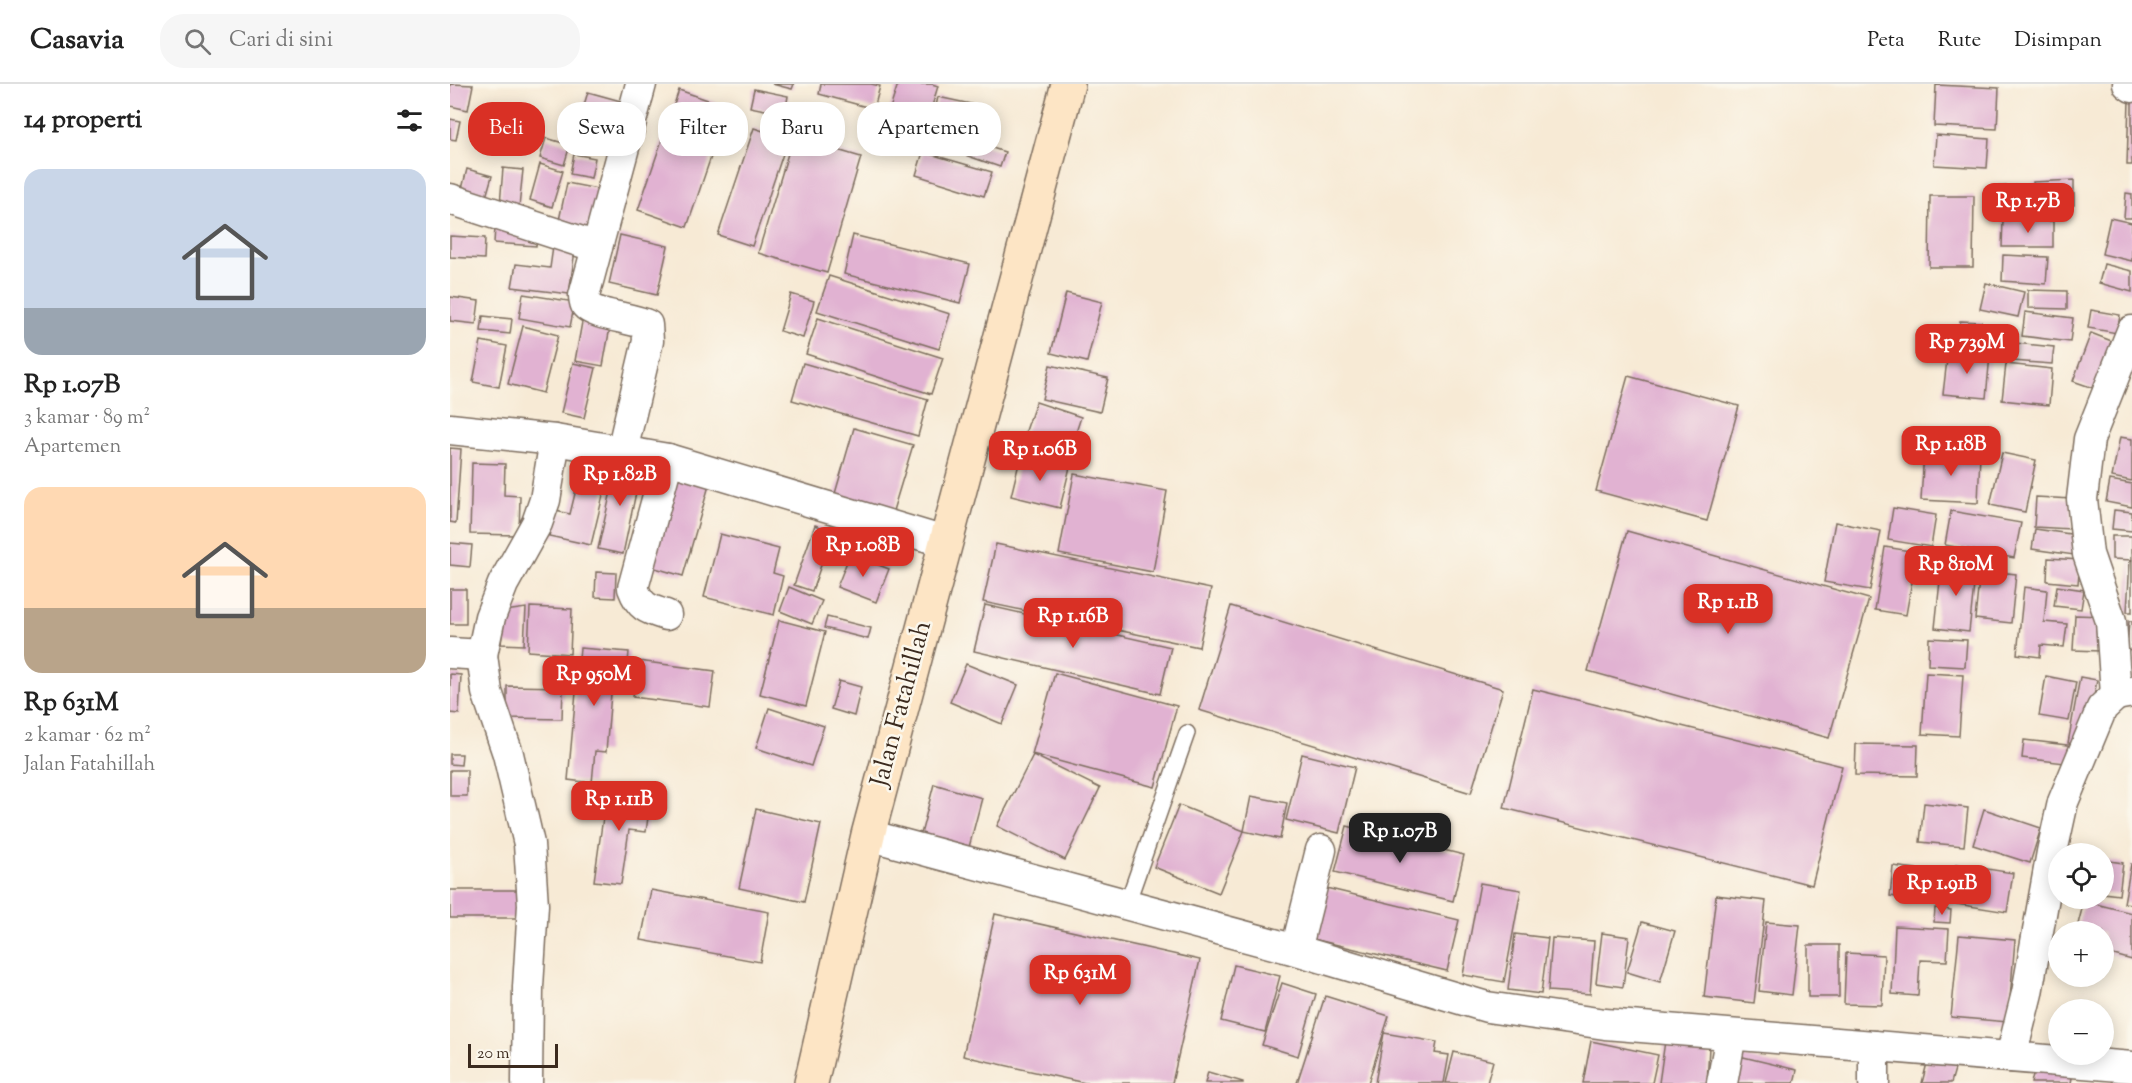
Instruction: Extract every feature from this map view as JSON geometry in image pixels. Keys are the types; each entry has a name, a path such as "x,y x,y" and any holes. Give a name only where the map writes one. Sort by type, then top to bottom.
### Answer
{"street":[{"path":"622,451 648,341 647,325 637,320 593,310 586,304 584,296 641,84"},
{"name":"Jalan Fatahillah","path":"811,1083 868,835 1068,84"},
{"path":"2128,84 2132,87"},
{"path":"450,199 597,247"},
{"path":"2011,1057 2027,993 2063,802 2102,708 2124,694 2111,621 2088,554 2082,499 2089,439 2132,331"},
{"path":"450,429 555,440 668,459 945,542"},
{"path":"527,1083 528,987 533,905 529,844 508,754 487,692 482,655 490,617 503,584 537,523 544,500 555,440"},
{"path":"666,615 650,610 638,602 633,588 668,459"},
{"path":"450,653 482,655"},
{"path":"868,835 1296,950 1487,1007 1605,1024 2132,1067"},
{"path":"1296,950 1321,850"},
{"path":"1722,1083 1731,1035"},
{"path":"1874,1046 1874,1083"}],"lane":[{"path":"1127,904 1187,733"}],"building":[{"path":"450,84 473,85 468,110 450,106"},
{"path":"772,84 794,84 792,89"},
{"path":"821,84 880,86 876,102 857,102 857,104 819,94"},
{"path":"898,84 938,86 933,102 892,102"},
{"path":"1936,85 1999,88 1997,129 1934,126"},
{"path":"754,89 788,96 787,102 760,102 760,109 750,107"},
{"path":"679,90 714,102 675,102"},
{"path":"588,92 624,102 585,102"},
{"path":"938,97 962,102 937,102"},
{"path":"2129,100 2132,100 2132,165 2127,165"},
{"path":"450,119 460,121 456,140 450,139"},
{"path":"754,128 760,130 760,156 782,156 752,246 718,235 745,156 748,156 748,146"},
{"path":"1936,135 1989,139 1987,168 1934,165"},
{"path":"546,138 557,141 557,156 567,156 564,165 540,158 545,156"},
{"path":"658,151 658,156 711,156 687,227 638,210"},
{"path":"1001,151 1005,152 1000,167 968,156 1001,156"},
{"path":"845,152 861,157 827,273 758,253 787,156 845,156"},
{"path":"574,156 595,158 591,178 570,174"},
{"path":"922,156 937,156 992,172 984,196 916,175"},
{"path":"540,164 563,171 552,207 530,200"},
{"path":"503,168 523,170 519,207 500,205"},
{"path":"467,169 492,176 484,204 460,197"},
{"path":"2074,180 2074,205 2033,206 2033,182"},
{"path":"567,183 603,190 594,233 558,225"},
{"path":"2025,185 2027,216 1995,218 1993,187"},
{"path":"2126,193 2132,194 2132,218 2124,218"},
{"path":"1930,196 1974,196 1973,267 1929,267"},
{"path":"2110,218 2132,223 2132,261 2102,254"},
{"path":"2003,220 2053,221 2053,247 2002,247"},
{"path":"495,228 537,231 536,246 494,243"},
{"path":"620,235 668,246 657,295 609,284"},
{"path":"853,235 970,264 960,303 844,274"},
{"path":"450,236 485,238 484,259 450,257"},
{"path":"553,247 575,250 569,294 512,287 516,264 550,268"},
{"path":"2003,255 2048,257 2046,284 2002,281"},
{"path":"2104,264 2132,271 2132,292 2099,283"},
{"path":"829,276 950,314 939,349 817,311"},
{"path":"1986,283 2024,292 2018,317 1980,309"},
{"path":"2028,290 2067,291 2067,309 2028,308"},
{"path":"1066,293 1102,302 1087,362 1051,353"},
{"path":"523,294 575,302 570,327 519,318"},
{"path":"791,294 814,301 803,338 780,331"},
{"path":"450,297 479,301 476,324 450,321"},
{"path":"2091,310 2120,315 2117,333 2088,328"},
{"path":"2025,312 2073,318 2070,342 2022,336"},
{"path":"483,316 512,319 510,334 481,331"},
{"path":"818,318 943,358 931,394 806,354"},
{"path":"1960,321 1981,322 1981,345 1959,345"},
{"path":"582,322 610,327 603,366 575,361"},
{"path":"523,326 558,335 543,393 508,384"},
{"path":"2091,333 2114,342 2096,389 2073,381"},
{"path":"481,341 507,346 499,387 473,382"},
{"path":"2015,343 2054,347 2052,364 2013,361"},
{"path":"1948,351 1990,355 1986,398 1943,394"},
{"path":"573,363 596,368 584,418 561,413"},
{"path":"803,363 928,399 918,436 792,400"},
{"path":"2006,364 2052,369 2049,405 2002,400"},
{"path":"1050,365 1108,378 1100,412 1042,399"},
{"path":"1628,376 1739,406 1707,521 1596,491"},
{"path":"1036,402 1081,417 1067,460 1021,445"},
{"path":"854,428 913,445 892,514 834,497"},
{"path":"2120,437 2132,439 2132,481 2112,477"},
{"path":"450,448 461,449 456,523 450,522"},
{"path":"1924,451 1980,454 1978,503 1921,500"},
{"path":"2002,453 2036,460 2025,512 1990,505"},
{"path":"1021,455 1070,467 1060,508 1011,496"},
{"path":"618,460 642,464 623,554 598,549"},
{"path":"472,463 505,464 504,495 520,496 519,535 470,534"},
{"path":"675,472 710,482 683,576 648,566"},
{"path":"580,473 607,479 591,545 549,536 555,511 570,514"},
{"path":"1074,474 1167,491 1153,572 1059,554"},
{"path":"2110,480 2132,484 2132,507 2106,502"},
{"path":"2036,497 2072,499 2071,529 2034,527"},
{"path":"1893,508 1936,515 1931,547 1888,540"},
{"path":"2114,510 2132,512 2132,531 2112,529"},
{"path":"1951,511 2021,523 2014,558 1945,545"},
{"path":"1835,522 1881,531 1870,590 1824,582"},
{"path":"815,525 833,531 812,591 794,585"},
{"path":"2035,529 2077,535 2074,555 2032,549"},
{"path":"1627,531 1869,599 1829,738 1588,671"},
{"path":"720,534 779,549 773,573 783,576 774,615 704,597"},
{"path":"2112,536 2132,536 2132,560 2112,559"},
{"path":"450,543 472,545 470,567 450,565"},
{"path":"996,544 1211,589 1199,647 983,602"},
{"path":"1885,547 1917,552 1906,615 1875,610"},
{"path":"850,554 889,569 876,602 837,587"},
{"path":"2048,558 2080,560 2078,584 2047,581"},
{"path":"2130,560 2132,560 2132,612 2127,612"},
{"path":"1942,562 1976,566 1969,632 1935,628"},
{"path":"1980,570 2016,574 2011,623 1975,619"},
{"path":"596,572 616,573 615,598 595,597"},
{"path":"2057,586 2084,590 2081,609 2054,606"},
{"path":"789,587 822,601 812,624 780,611"},
{"path":"2024,587 2047,590 2044,622 2067,624 2064,647 2041,645 2040,657 2017,654"},
{"path":"450,589 466,589 466,624 450,624"},
{"path":"985,605 1171,647 1160,694 974,651"},
{"path":"1231,606 1503,689 1471,793 1199,710"},
{"path":"530,607 572,609 570,654 528,651"},
{"path":"526,608 524,645 501,644 505,611"},
{"path":"2075,615 2102,616 2100,651 2073,650"},
{"path":"827,617 871,628 868,639 824,628"},
{"path":"779,620 825,632 806,706 760,694"},
{"path":"2129,621 2132,621 2132,651 2127,650"},
{"path":"1929,638 1967,640 1965,667 1928,665"},
{"path":"580,648 629,652 626,684 612,682 606,752 595,751 592,783 568,780"},
{"path":"638,661 715,671 710,707 633,697"},
{"path":"966,664 1018,685 1002,724 950,702"},
{"path":"1055,673 1177,706 1155,787 1032,754"},
{"path":"1926,673 1963,675 1959,736 1922,734"},
{"path":"450,674 461,675 459,714 450,713"},
{"path":"2046,676 2076,682 2069,721 2039,716"},
{"path":"2080,677 2097,680 2085,746 2068,743"},
{"path":"839,681 861,687 854,716 831,709"},
{"path":"507,686 563,687 562,719 507,718"},
{"path":"1533,689 1842,766 1812,885 1504,808"},
{"path":"769,708 824,726 811,766 756,748"},
{"path":"2024,740 2075,746 2073,764 2022,758"},
{"path":"1856,744 1918,745 1917,776 1855,775"},
{"path":"450,754 462,754 461,765 450,764"},
{"path":"1302,754 1355,767 1339,833 1286,820"},
{"path":"1033,755 1100,788 1065,860 997,826"},
{"path":"450,770 467,770 467,796 450,796"},
{"path":"934,784 982,798 968,851 920,838"},
{"path":"607,789 651,795 646,832 629,830 621,884 594,881"},
{"path":"1251,796 1287,803 1280,839 1244,831"},
{"path":"1924,803 1968,808 1964,846 1920,842"},
{"path":"1179,805 1244,831 1219,893 1154,867"},
{"path":"756,809 821,824 804,902 739,888"},
{"path":"1984,809 2041,828 2030,863 1973,845"},
{"path":"1347,826 1464,855 1453,901 1335,872"},
{"path":"2114,862 2123,863 2119,895 2114,894"},
{"path":"1956,864 2013,873 2007,912 1950,903"},
{"path":"2132,864 2132,904 2124,903"},
{"path":"1893,866 1916,869 1912,899 1890,896"},
{"path":"1480,883 1521,890 1504,982 1463,975"},
{"path":"1326,888 1459,920 1447,971 1313,939"},
{"path":"450,890 521,890 521,918 450,918"},
{"path":"651,890 769,912 760,962 641,940"},
{"path":"1716,895 1766,901 1754,1003 1704,997"},
{"path":"1935,908 1951,910 1950,923 1934,922"},
{"path":"2114,908 2132,913 2132,960 2114,955 2114,921 2079,921 2082,909"},
{"path":"995,914 1200,960 1172,1083 1085,1083 963,1056"},
{"path":"1642,922 1675,931 1660,982 1627,972"},
{"path":"1766,922 1800,925 1792,995 1759,991"},
{"path":"1895,926 1949,929 1947,961 1920,960 1918,996 1892,994"},
{"path":"1602,933 1629,937 1623,987 1596,983"},
{"path":"1515,934 1548,938 1541,994 1508,990"},
{"path":"1959,935 2015,940 2008,1022 1951,1017"},
{"path":"1552,938 1594,941 1590,994 1548,991"},
{"path":"1808,945 1839,945 1839,997 1808,997"},
{"path":"1846,953 1884,955 1882,1005 1844,1004"},
{"path":"1234,965 1280,976 1265,1032 1221,1021"},
{"path":"1282,983 1316,994 1298,1056 1262,1045"},
{"path":"1325,996 1389,1016 1368,1083 1297,1083"},
{"path":"1384,1033 1437,1042 1435,1053 1449,1055 1444,1083 1375,1083"},
{"path":"1591,1041 1658,1055 1652,1083 1583,1083"},
{"path":"1665,1041 1709,1047 1707,1083 1659,1083"},
{"path":"1454,1052 1493,1061 1487,1083 1446,1083"},
{"path":"1735,1055 1797,1070 1794,1083 1728,1083"},
{"path":"1929,1055 1957,1062 1951,1083 1922,1083"},
{"path":"2035,1066 2073,1072 2071,1083 2031,1083"},
{"path":"1208,1072 1243,1082 1243,1083 1205,1083"}]}
